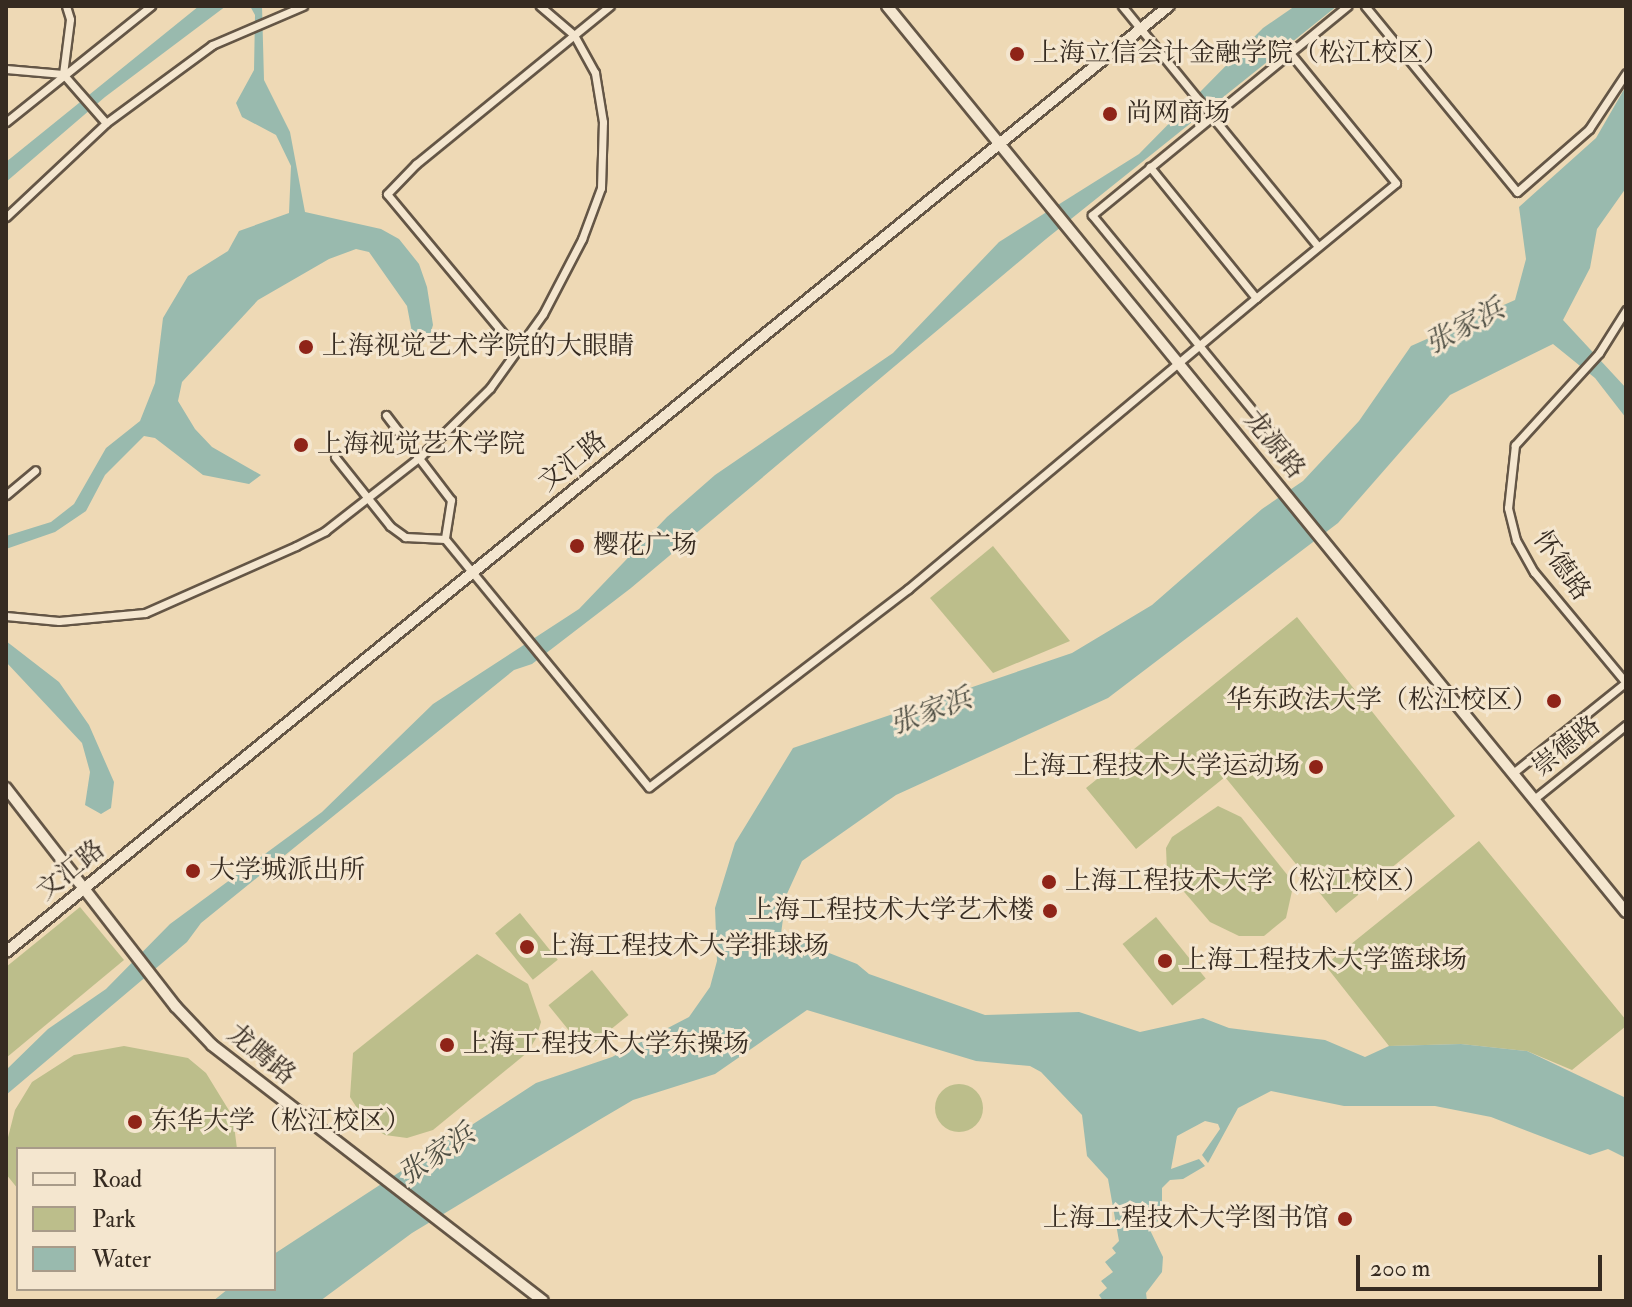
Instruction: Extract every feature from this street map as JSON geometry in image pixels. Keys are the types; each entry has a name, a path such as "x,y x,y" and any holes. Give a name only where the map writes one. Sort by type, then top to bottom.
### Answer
{"main road":[{"name":"龙源路","path":"887,6 1626,912"},
{"name":"文汇路","path":"6,952 1169,6"},
{"name":"龙腾路","path":"6,788 153,976 212,1045 543,1301"}],"street":[{"path":"63,74 70,19 66,6"},
{"path":"6,122 151,6"},
{"path":"6,217 103,120 212,45 303,6"},
{"path":"6,616 59,621 145,613 316,536 421,456 490,388 569,264 601,188 603,122 595,73 574,35 540,6"},
{"path":"517,350 387,194 610,6"},
{"path":"1122,6 1318,246"},
{"path":"1276,439 1092,215 1347,6"},
{"path":"1365,6 1517,192 1589,129 1626,73"},
{"path":"335,457 405,537 445,539 475,571 649,787 908,589 1396,183 1290,53"},
{"path":"6,69 63,74 103,120"},
{"path":"1150,167 1256,298"},
{"name":"怀德路","path":"1626,310 1599,353 1515,445 1508,508 1516,540 1534,572 1626,683"},
{"path":"386,415 421,456 451,500 445,539"},
{"path":"6,495 35,471"},
{"name":"崇德路","path":"1513,773 1626,683"},
{"name":"崇德路","path":"1534,799 1626,725"}],"green space":[{"path":"993,546 1070,641 993,673 930,598"},
{"name":"上海工程技术大学运动场","path":"1297,617 1455,816 1336,913 1225,777 1136,849 1086,788"},
{"path":"1218,806 1241,817 1289,877 1292,891 1286,918 1264,936 1239,936 1210,922 1167,872 1166,848 1172,837"},
{"path":"1479,841 1626,1020 1626,1026 1572,1070 1527,1051 1461,1044 1389,1046 1325,965"},
{"path":"80,907 124,960 6,1058 6,967"},
{"name":"上海工程技术大学排球场","path":"520,913 558,960 533,980 495,933"},
{"name":"上海工程技术大学篮球场","path":"1156,917 1206,978 1172,1005 1123,944"},
{"name":"上海工程技术大学东操场","path":"477,954 528,984 541,1022 536,1038 528,1052 433,1130 407,1138 385,1135 367,1124 350,1097 353,1053"},
{"path":"592,970 629,1015 585,1050 548,1005"},
{"path":"124,1046 188,1058 206,1073 233,1117 237,1147 16,1147 16,1186 6,1174 6,1145 15,1110 32,1082 74,1055"},
{"path":"959,1084 976,1091 983,1108 976,1125 959,1132 942,1125 935,1108 942,1091"}],"water":[{"path":"199,6 226,6 105,97 6,182 6,162"},
{"path":"250,6 262,6 264,80 290,132 305,212 381,229 399,239 419,264 427,287 433,325 429,338 420,348 414,343 407,306 369,252 356,249 329,259 258,300 182,382 178,401 195,429 212,447 261,475 249,484 203,475 155,438 144,436 105,475 86,511 55,532 6,549 6,536 51,522 74,504 106,448 140,421 155,383 163,318 188,276 228,251 239,231 289,213 291,166 276,135 242,117 236,103 254,70 255,15"},
{"path":"1295,6 1337,6 1046,239 631,588 532,664 514,670 201,923 187,942 6,1095 6,1070 48,1029 106,989 170,924 322,812 433,704 579,609 667,517 715,475 893,353 999,242 1139,154 1263,28"},
{"name":"张家浜","path":"1626,86 1626,188 1597,229 1590,268 1563,320 1626,388 1626,418 1595,378 1553,344 1450,395 1338,523 1108,698 896,795 802,861 786,896 781,934 857,964 869,974 985,1015 1079,1012 1140,1032 1203,1018 1229,1028 1325,1040 1365,1057 1389,1046 1461,1044 1527,1051 1626,1098 1626,1158 1608,1149 1590,1155 1491,1117 1435,1106 1344,1106 1271,1091 1238,1108 1208,1163 1202,1155 1220,1129 1218,1124 1205,1121 1177,1136 1171,1169 1199,1159 1205,1166 1183,1179 1170,1180 1162,1188 1162,1203 1154,1213 1158,1221 1149,1228 1163,1257 1162,1272 1146,1293 1147,1301 1103,1301 1099,1295 1107,1288 1101,1281 1113,1272 1105,1262 1116,1253 1112,1248 1119,1241 1108,1179 1087,1156 1082,1115 1041,1072 1030,1066 976,1061 807,1010 715,1074 633,1100 599,1120 412,1233 320,1301 213,1301 226,1291 276,1291 276,1253 536,1083 612,1057 689,1017 710,987 717,961 715,908 735,843 793,748 1072,653 1152,605 1262,509 1303,481 1359,421 1411,346 1515,300 1526,259 1519,207 1596,138"},
{"path":"6,641 59,682 89,725 114,782 111,808 101,814 85,805 90,772 82,743 6,662"}],"place":[{"name":"上海立信会计金融学院（松江校区）","path":"1017,54"},
{"name":"尚网商场","path":"1110,114"},
{"name":"上海视觉艺术学院的大眼睛","path":"306,347"},
{"name":"上海视觉艺术学院","path":"301,445"},
{"name":"樱花广场","path":"577,546"},
{"name":"华东政法大学（松江校区）","path":"1554,701"},
{"name":"上海工程技术大学运动场","path":"1316,767"},
{"name":"大学城派出所","path":"193,871"},
{"name":"上海工程技术大学（松江校区）","path":"1049,882"},
{"name":"上海工程技术大学艺术楼","path":"1050,911"},
{"name":"上海工程技术大学排球场","path":"527,947"},
{"name":"上海工程技术大学篮球场","path":"1165,961"},
{"name":"上海工程技术大学东操场","path":"447,1045"},
{"name":"东华大学（松江校区）","path":"135,1122"},
{"name":"上海工程技术大学图书馆","path":"1345,1219"}]}
